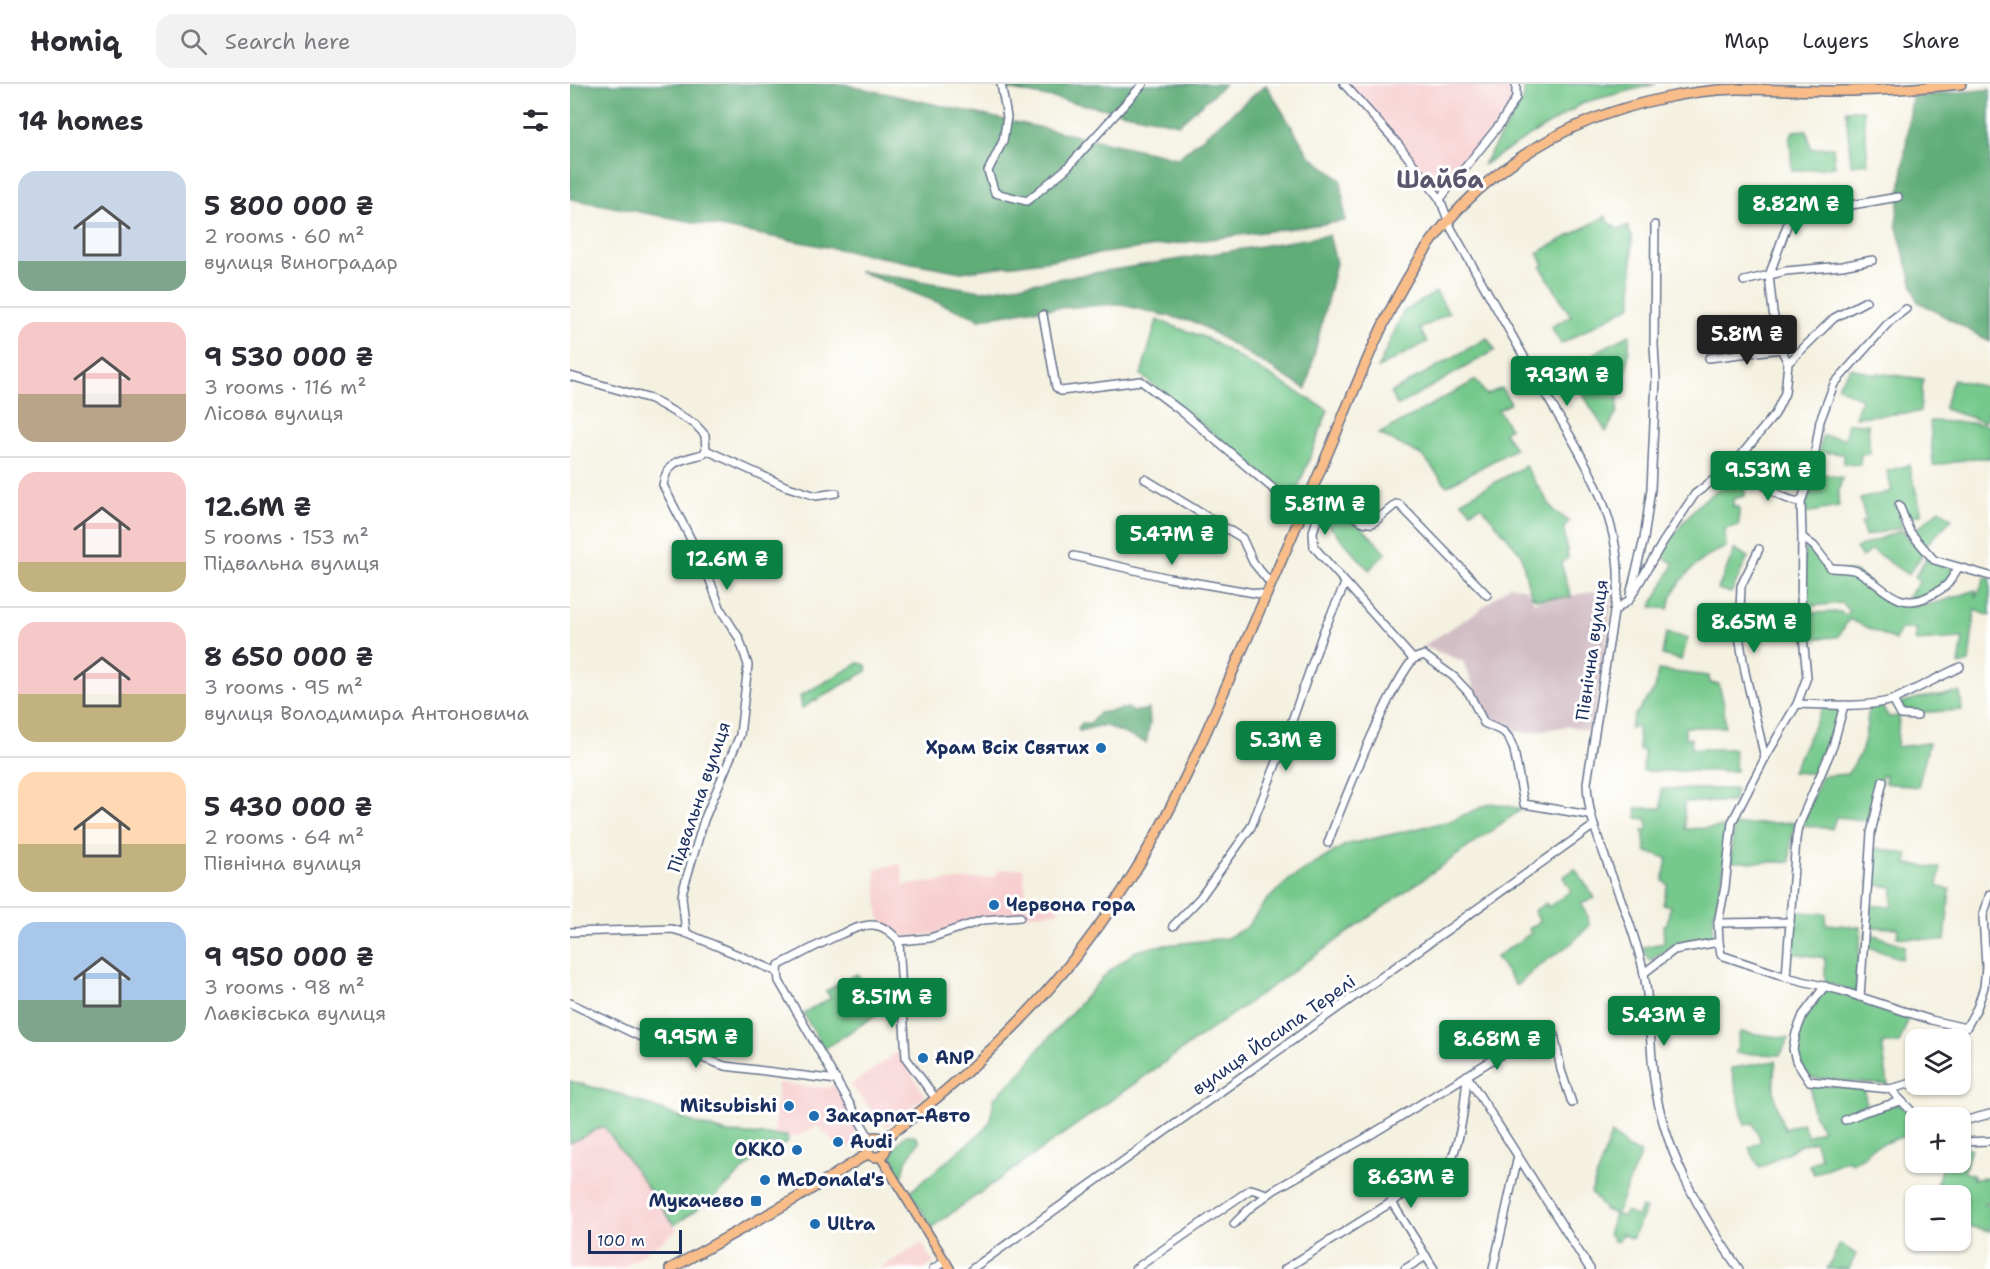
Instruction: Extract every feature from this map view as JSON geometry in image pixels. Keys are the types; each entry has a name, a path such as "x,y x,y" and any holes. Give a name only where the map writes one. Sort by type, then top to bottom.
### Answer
{"highway":[{"path":"883,1140 936,1099 996,1046 1030,1012 1075,957 1131,877 1178,791 1400,292 1420,257 1448,222 1519,158 1556,135 1597,117 1661,99 1697,92 1734,89 1874,91 1961,84"},
{"path":"870,1138 883,1140 886,1147 880,1156 872,1156 868,1153 866,1146 870,1138"},
{"path":"670,1269 797,1198 868,1153"}],"main road":[{"path":"880,1156 948,1265"}],"street":[{"path":"1001,84 1007,117 1003,141 988,171 995,193 1027,201 1066,168 1143,84"},
{"name":"Північна вулиця","path":"1344,84 1397,143 1440,199 1448,222 1596,486 1608,517 1617,560 1618,587 1587,783 1589,815 1629,922 1644,973 1654,1080 1674,1155 1704,1215 1739,1269"},
{"path":"1440,199 1500,124 1516,98 1516,84"},
{"path":"1614,611 1629,600 1672,527 1695,494 1734,464 1775,414 1785,393 1788,363 1781,349 1769,276 1791,217 1898,197"},
{"path":"1629,600 1644,539 1651,489 1656,379 1655,225"},
{"path":"1744,281 1786,271 1873,261"},
{"path":"1788,363 1834,318 1866,301"},
{"path":"1906,309 1890,321 1834,384 1820,421 1812,470 1801,502 1801,617 1808,678 1797,704 1765,758 1732,822 1725,887 1718,923 1721,955 1786,977 1825,986 1931,1020 1966,1028 1977,1008 1984,987 1986,966 1983,916 1990,894"},
{"path":"1043,315 1056,387 1061,391 1141,381 1302,513"},
{"path":"1709,358 1781,349"},
{"path":"570,376 651,399 695,424 705,435 706,450 785,486 816,496 836,494"},
{"name":"Підвальна вулиця","path":"686,933 683,890 704,820 740,735 748,665 739,638 721,610 705,567 663,484 665,471 675,462 702,454 706,450"},
{"path":"1734,464 1783,497 1792,502 1801,502"},
{"path":"1145,479 1242,538 1252,562 1271,584"},
{"path":"1309,497 1322,503 1337,500 1363,523 1368,524 1396,504 1400,505 1487,595"},
{"path":"1322,503 1314,524 1312,542 1316,551 1413,659"},
{"path":"1899,505 1910,532 1934,560 1990,576"},
{"path":"1802,537 1814,546 1831,568 1858,572 1883,591 1903,601 1920,601 1946,587 1958,568"},
{"path":"1759,549 1741,586 1739,636 1765,758"},
{"path":"1074,556 1162,577 1266,596"},
{"path":"1173,926 1200,898 1251,827 1282,749 1324,630 1345,584"},
{"path":"1328,843 1343,801 1395,685 1413,659 1424,655 1455,677 1469,693 1484,723 1504,732 1509,738 1514,750 1524,804 1589,815"},
{"path":"1797,704 1872,704 1893,700 1960,667"},
{"path":"1893,700 1901,715 1917,716"},
{"path":"1786,977 1793,854 1798,827 1833,746 1844,705"},
{"path":"1860,997 1871,833 1883,781"},
{"name":"вулиця Йосипа Терелі","path":"972,1269 1593,826"},
{"path":"898,941 930,938 983,920 1020,916"},
{"path":"1718,923 1789,922"},
{"path":"870,1138 779,981 779,966 845,933 870,925 888,929 898,941 906,1058 936,1099"},
{"path":"570,932 672,929 778,972"},
{"path":"1644,973 1674,950 1719,942"},
{"path":"1825,986 1803,1015 1793,1048 1796,1061 1809,1081 1890,1089 1905,1085"},
{"path":"570,1003 639,1036 726,1066 837,1080"},
{"path":"1234,1224 1264,1193 1327,1162 1540,1030 1549,1028 1554,1034 1561,1070 1572,1103"},
{"path":"1467,1075 1590,1269"},
{"path":"1285,1269 1446,1168 1459,1132 1467,1075"},
{"path":"1890,1089 1907,1107"},
{"path":"1845,1120 1901,1101"},
{"path":"1971,1119 1990,1114"},
{"path":"1971,1142 1990,1141"},
{"path":"1493,1269 1518,1156"},
{"path":"1135,1269 1251,1188 1264,1193"},
{"path":"1391,1201 1434,1269"},
{"path":"1405,1269 1426,1256"},
{"path":"933,1269 948,1265"}],"shaded area":[{"path":"1344,84 1516,84 1516,98 1440,199"},
{"path":"1510,585 1527,589 1534,602 1614,588 1592,732 1570,726 1525,733 1502,728 1487,719 1463,661 1423,646 1478,611"},
{"path":"901,864 904,885 995,877 998,870 1023,868 1026,896 1056,893 1059,912 973,919 935,934 907,937 898,934 879,918 875,868"},
{"path":"899,1051 911,1067 909,1070 925,1095 886,1126 850,1085"},
{"name":"Закарпат-Авто","path":"778,1083 826,1088 834,1085 856,1123 856,1135 852,1145 843,1151 818,1126 795,1137 774,1135"},
{"path":"604,1126 678,1230 621,1269 570,1269 570,1143"},
{"path":"922,1243 934,1263 925,1269 878,1269"}],"green space":[{"path":"570,84 843,84 1178,158 1266,85 1309,155 1341,180 1345,221 961,272 570,199"},
{"path":"983,84 1225,84 1179,124"},
{"path":"1524,84 1656,84 1585,102 1483,165 1524,98"},
{"path":"1990,89 1990,342 1917,301 1896,224 1912,97"},
{"path":"1846,110 1863,110 1868,163 1851,165"},
{"path":"1807,130 1811,149 1833,147 1835,167 1792,171 1790,139 1793,131"},
{"path":"1606,216 1606,219 1618,230 1627,226 1632,237 1632,305 1561,344 1551,327 1571,316 1541,267 1544,264 1537,253"},
{"path":"1329,235 1336,263 1306,389 1197,323 1118,304 1030,310 980,319 858,271 982,291"},
{"path":"1436,292 1449,313 1420,329 1427,342 1378,368 1403,312"},
{"path":"1157,320 1206,338 1328,410 1294,499 1141,375"},
{"path":"1630,334 1625,390 1619,389 1617,412 1606,432 1568,370"},
{"path":"1487,338 1495,350 1398,406 1390,393"},
{"path":"1851,368 1876,375 1878,373 1923,379 1920,412 1855,417 1861,399 1837,386"},
{"path":"1953,379 1990,388 1990,404 1985,422 1944,409"},
{"path":"1476,380 1486,395 1501,388 1511,403 1498,410 1510,428 1504,432 1515,449 1447,486 1423,456 1379,434"},
{"path":"1930,421 1976,423 1990,426 1990,458 1974,458 1933,466"},
{"path":"1847,423 1868,424 1870,454 1861,454 1860,465 1844,464 1844,454 1819,452 1822,436 1846,438"},
{"path":"1909,465 1922,514 1906,518 1899,502 1896,503 1903,527 1865,536 1861,522 1866,521 1860,499 1892,491 1887,471"},
{"path":"1525,466 1554,511 1569,521 1564,528 1568,558 1561,563 1571,597 1537,599 1532,596 1521,554 1481,506 1471,511 1461,501"},
{"path":"1815,472 1842,478 1838,496 1839,507 1806,513 1804,504 1811,491"},
{"path":"1739,481 1745,482 1745,496 1733,499 1733,507 1739,507 1739,525 1725,529 1726,547 1707,557 1690,571 1676,589 1668,609 1651,607 1674,564 1660,555 1668,543 1693,510 1703,501 1725,486"},
{"path":"1335,502 1386,553 1369,570 1325,521"},
{"path":"1940,509 1952,519 1924,547 1912,533"},
{"path":"1902,530 1923,554 1908,575 1872,550 1862,557 1856,548"},
{"path":"1807,548 1814,551 1827,570 1855,572 1883,596 1906,605 1930,604 1976,590 1976,598 1985,577 1990,578 1990,616 1975,610 1969,662 1959,665 1963,638 1915,641 1917,629 1901,629 1895,640 1849,619 1838,637 1808,639 1804,613 1841,612 1845,616 1849,611 1843,603 1803,607 1804,553"},
{"path":"1735,549 1748,557 1731,593 1718,589"},
{"path":"1927,557 1956,569 1945,586 1921,599 1907,598 1920,581 1914,578"},
{"path":"1666,633 1688,638 1681,660 1662,655"},
{"path":"859,663 866,665 867,671 802,708 800,696"},
{"path":"1658,670 1709,676 1710,683 1719,684 1724,705 1725,727 1685,727 1685,738 1691,738 1692,749 1734,749 1736,771 1643,771 1644,750 1639,750 1638,727 1630,728 1634,716 1655,689"},
{"path":"1960,692 1962,710 1912,713 1904,711 1900,705 1900,703 1918,698"},
{"path":"1880,704 1889,717 1899,716 1897,747 1929,743 1918,787 1885,783 1886,775 1882,775 1871,821 1836,817 1832,829 1802,825 1822,776 1847,774 1854,765 1864,742 1869,706"},
{"path":"1823,707 1839,707 1841,711 1819,774 1792,772"},
{"path":"1128,708 1133,712 1149,709 1150,723 1146,743 1106,726 1079,731 1078,728 1082,723 1090,723 1099,713"},
{"path":"1661,789 1736,789 1733,802 1684,802 1685,829 1728,827 1725,864 1714,913 1712,936 1678,942 1649,961 1643,947 1664,943 1663,925 1667,924 1670,906 1663,904 1668,884 1663,881 1667,858 1646,852 1643,830 1648,829 1647,819 1637,818 1636,808 1662,808"},
{"path":"1491,803 1522,809 932,1227 910,1192 985,1129 990,1122 994,1098 1024,1070 1037,1051 1107,973 1136,951 1157,946 1227,938 1247,927 1266,901 1290,879 1345,845 1450,821"},
{"path":"1796,822 1791,840 1790,862 1730,862 1734,825"},
{"path":"1871,847 1908,854 1907,864 1940,868 1938,887 1950,889 1945,941 1897,937 1898,928 1867,927 1869,905 1892,907 1893,887 1868,884"},
{"path":"1575,869 1595,898 1581,904 1588,917 1589,926 1572,943 1540,965 1516,986 1496,957 1531,933 1529,929 1540,921 1534,911 1546,903 1548,907 1571,891 1563,877"},
{"path":"1792,911 1826,914 1826,924 1861,927 1856,992 1825,982 1825,958 1792,953"},
{"path":"1866,932 1905,946 1902,959 1865,946"},
{"path":"857,974 882,1011 824,1049 803,1013 831,998 826,991"},
{"path":"1827,990 1910,1015 1899,1044 1882,1043 1888,1085 1811,1078 1800,1064 1795,1048 1798,1033 1811,1008"},
{"path":"1740,1032 1789,1038 1780,1055 1736,1053"},
{"path":"1776,1061 1775,1096 1785,1129 1802,1123 1808,1136 1822,1130 1812,1109 1811,1084 1865,1089 1866,1109 1899,1104 1905,1110 1905,1136 1871,1148 1864,1157 1851,1163 1848,1159 1814,1174 1809,1165 1821,1158 1814,1141 1801,1145 1760,1168 1749,1148 1761,1141 1753,1123 1745,1125 1731,1068"},
{"path":"570,1081 622,1095 700,1125 728,1133 787,1136 788,1142 780,1147 772,1143 712,1200 674,1225 604,1126 570,1143"},
{"path":"1611,1134 1621,1140 1626,1148 1641,1153 1616,1214 1623,1217 1625,1211 1637,1217 1641,1207 1646,1209 1632,1239 1622,1234 1618,1242 1612,1240 1613,1237 1608,1234 1615,1214 1605,1210 1591,1193"},
{"path":"906,1135 914,1135 919,1141 906,1161 903,1175 900,1176 893,1164 892,1154 896,1145"},
{"path":"1940,1173 1967,1173 1973,1175 1973,1179 1990,1178 1990,1201 1984,1204 1990,1207 1990,1231 1971,1227 1971,1185 1936,1185"},
{"path":"1840,1244 1856,1254 1849,1269 1827,1269"}],"place":[{"name":"Храм Всіх Святих","path":"1101,748"},
{"name":"Червона гора","path":"994,905"},
{"name":"ANP","path":"923,1058"},
{"name":"Mitsubishi","path":"789,1106"},
{"name":"Закарпат-Авто","path":"814,1116"},
{"name":"Audi","path":"838,1142"},
{"name":"ОККО","path":"797,1150"},
{"name":"McDonald's","path":"765,1180"},
{"name":"Мукачево","path":"756,1201"},
{"name":"Ultra","path":"815,1224"}],"district":[{"name":"Шайба","path":"1440,180"}]}
